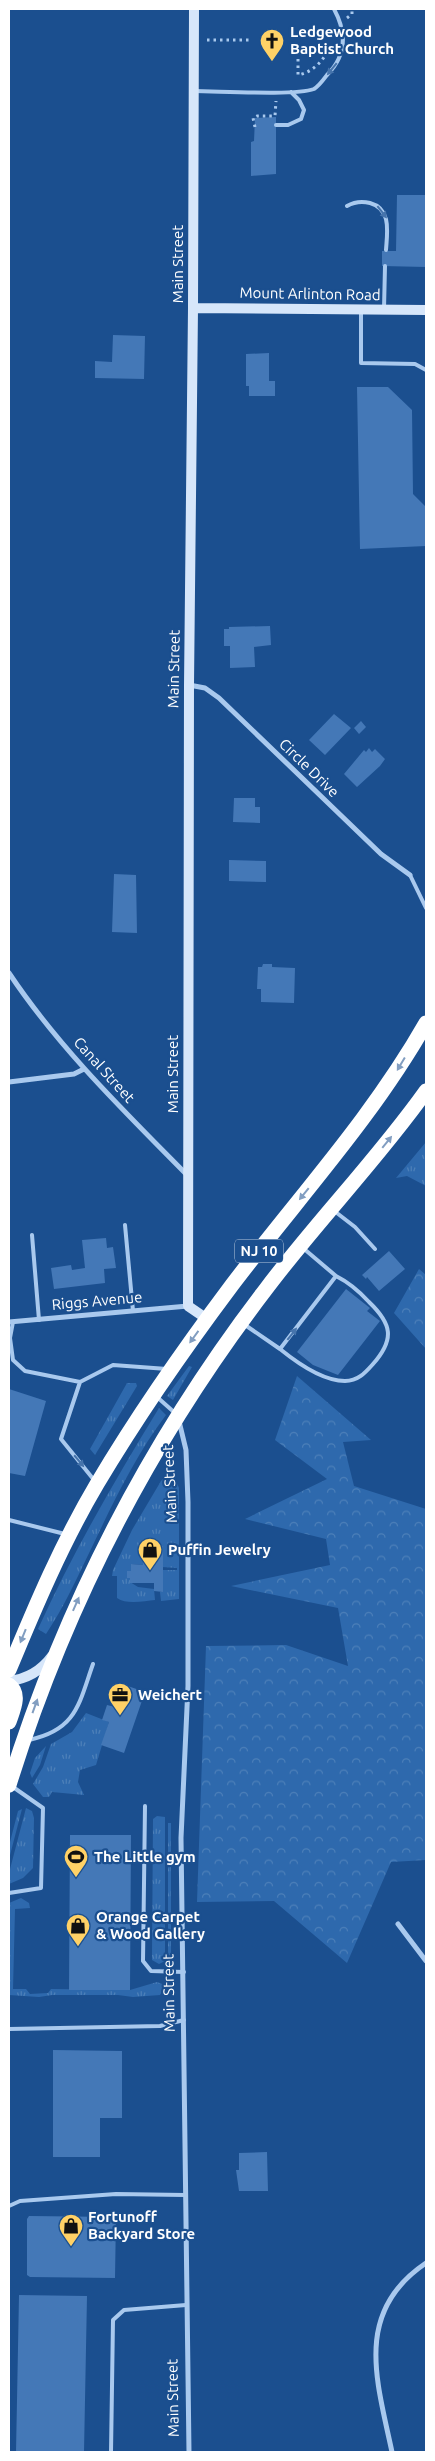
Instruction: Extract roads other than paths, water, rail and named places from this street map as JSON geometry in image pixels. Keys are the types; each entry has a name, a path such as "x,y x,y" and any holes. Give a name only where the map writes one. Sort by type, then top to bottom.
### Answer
{"highway":[{"name":"NJ 10","path":"9,1670 70,1535 98,1484 154,1394 207,1319 366,1117 393,1078 426,1022"},
{"name":"NJ 10","path":"9,1785 22,1742 57,1649 122,1509 178,1415 241,1322 301,1245 405,1120 426,1091"},
{"path":"405,1120 426,1110"},
{"path":"9,1685 13,1688 16,1698 9,1722"}],"street":[{"name":"Main Street","path":"188,1306 189,685 194,308 194,9"},
{"name":"Mount Arlinton Road","path":"194,308 426,310"},
{"name":"Circle Drive","path":"189,685 197,685 212,692 381,854 410,874"},
{"name":"Canal Street","path":"9,973 25,997 84,1069 189,1177"},
{"path":"9,1082 74,1074 84,1069"},
{"path":"188,1306 207,1319"},
{"name":"Riggs Avenue","path":"11,1322 188,1306"},
{"name":"Main Street","path":"178,1415 186,1450 188,1502 188,1686 181,1838 189,2452"},
{"path":"9,1681 34,1673 46,1663 57,1649"},
{"path":"398,1924 426,1961"},
{"path":"392,2452 375,2371 376,2340 384,2312 393,2296 405,2281 426,2263"}],"lane":[{"path":"194,91 291,92 314,88 336,66 345,44 341,22 334,9"},
{"path":"276,125 288,125 301,119 304,110 299,100 291,92"},
{"path":"347,206 352,203 366,202 382,210 387,220 386,250"},
{"path":"384,310 385,266"},
{"path":"361,310 362,363 415,364 426,370"},
{"path":"410,874 426,908"},
{"path":"331,1209 355,1227 375,1249"},
{"path":"125,1225 133,1310"},
{"path":"32,1235 39,1320"},
{"path":"241,1322 315,1372 337,1380 359,1378 379,1357 389,1336 388,1325 382,1314 351,1284 336,1276 301,1245"},
{"path":"280,1349 336,1276"},
{"path":"11,1322 10,1338 13,1360 18,1367 33,1374 80,1382 113,1365 171,1369"},
{"path":"80,1382 61,1439 98,1484"},
{"path":"154,1394 178,1415"},
{"path":"9,1520 70,1535"},
{"path":"22,1742 43,1737 62,1727 73,1716 93,1664"},
{"path":"9,1785 43,1808 44,1820 41,1888 9,1893"},
{"path":"145,1806 143,1961 151,1971 184,1972"},
{"path":"9,2029 160,2026 184,2020"},
{"path":"9,2206 20,2201 116,2194 185,2195"},
{"path":"111,2452 113,2320 124,2310 186,2305"}],"place":[{"name":"Ledgewood Baptist Church","path":"272,62"},
{"name":"Puffin Jewelry","path":"150,1571"},
{"name":"Weichert","path":"120,1716"},
{"name":"The Little gym","path":"76,1878"},
{"name":"Orange Carpet & Wood Gallery","path":"78,1947"},
{"name":"Fortunoff Backyard Store","path":"71,2247"}]}
